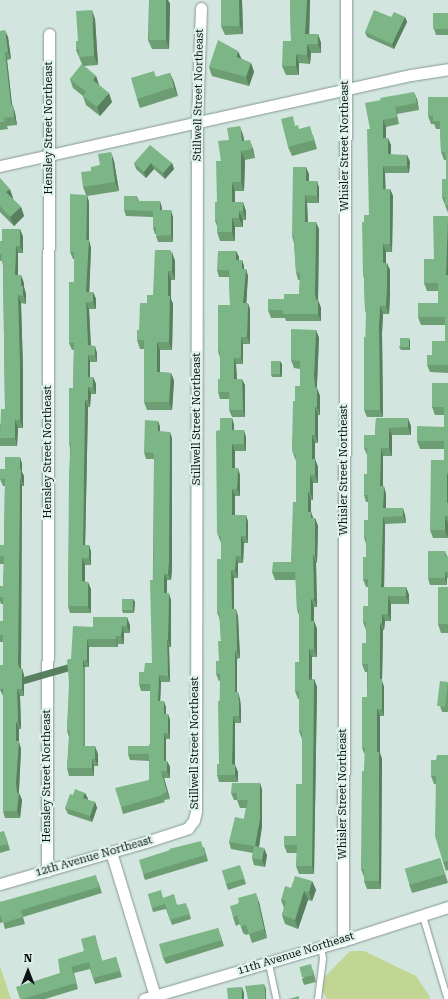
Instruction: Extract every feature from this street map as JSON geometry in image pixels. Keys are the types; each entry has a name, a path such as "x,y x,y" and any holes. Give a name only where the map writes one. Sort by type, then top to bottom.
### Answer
{"street":[{"name":"Whisler Street Northeast","path":"342,941 346,0"},
{"name":"Stillwell Street Northeast","path":"188,828 194,820 196,811 198,122 201,8"},
{"name":"Hensley Street Northeast","path":"47,871 49,34"},
{"path":"0,166 345,89 448,69"},
{"name":"12th Avenue Northeast","path":"0,884 188,828"},
{"path":"111,852 152,998"},
{"name":"11th Avenue Northeast","path":"152,998 342,941 448,907"}],"lane":[{"path":"423,915 448,999"},
{"path":"318,999 323,959 321,947"},
{"path":"269,962 277,999"}],"green space":[{"path":"350,951 364,951 416,976 430,997 429,999 327,999 318,984"},
{"path":"0,966 11,999 0,999"}],"building":[{"path":"149,0 166,0 166,40 149,40"},
{"path":"221,0 239,0 239,26 221,26"},
{"path":"290,0 307,0 305,34 318,34 318,44 307,44 307,55 296,54 296,66 282,66 283,41 291,41"},
{"path":"92,10 94,56 79,57 79,49 76,50 76,41 78,41 76,11"},
{"path":"374,10 391,17 394,12 405,17 392,44 365,32"},
{"path":"433,13 448,13 448,29 433,29"},
{"path":"5,30 8,52 5,52 11,105 13,105 14,117 4,118 5,122 0,122 0,31"},
{"path":"218,40 238,51 236,57 251,63 246,77 209,67"},
{"path":"82,64 96,76 93,80 109,93 97,107 83,96 86,92 70,79"},
{"path":"154,71 156,77 170,73 174,87 137,99 131,78"},
{"path":"414,92 417,103 395,107 397,117 383,120 383,138 388,138 388,154 407,155 407,166 383,166 383,189 390,189 390,244 383,244 383,263 387,263 387,288 386,306 380,306 380,410 364,410 364,337 366,337 366,309 363,274 362,222 364,222 364,215 369,215 367,129 370,129 365,103 381,100 380,98"},
{"path":"428,97 448,97 448,205 445,205 445,197 442,197 442,179 446,179 446,160 445,152 441,152 440,121 433,121 433,116 428,116"},
{"path":"293,116 295,126 298,125 299,129 310,126 314,140 288,147 281,119"},
{"path":"240,126 242,141 250,140 252,149 241,151 241,182 232,182 232,202 243,202 243,211 239,211 239,218 232,218 232,232 217,232 217,221 215,221 215,202 217,202 216,161 221,161 218,141 229,140 227,128"},
{"path":"150,145 172,163 163,173 151,163 144,172 134,163"},
{"path":"111,152 115,182 83,187 81,172 91,171 91,167 100,165 98,154"},
{"path":"293,167 306,167 306,181 317,181 317,196 305,195 305,222 316,222 315,294 316,300 318,300 318,314 283,314 283,310 268,310 268,299 284,299 284,294 299,294 300,273 296,272 294,236 292,236"},
{"path":"0,178 10,189 6,192 21,207 10,217 0,206"},
{"path":"70,194 87,195 86,240 89,240 86,292 93,292 93,302 86,302 88,345 95,346 95,355 88,355 88,377 93,377 93,387 88,387 88,400 85,400 83,545 89,545 89,558 82,558 82,581 88,582 88,606 68,606 69,474 71,443 69,443 69,388 73,388 74,343 69,343 69,282 74,282 74,252 70,252"},
{"path":"124,196 137,196 137,201 160,201 160,210 171,210 171,235 156,236 156,227 153,228 153,211 124,210"},
{"path":"433,216 448,216 446,275 448,275 448,365 427,365 427,355 432,355 432,341 445,341 445,317 418,317 418,303 438,303 438,283 424,283 424,259 434,259"},
{"path":"2,229 20,229 20,246 16,246 15,275 21,275 23,296 18,295 20,420 15,420 15,438 0,438 1,409 5,409 3,261 1,261 2,254 0,254"},
{"path":"155,250 170,250 170,252 172,252 172,271 168,271 168,296 170,296 169,342 157,342 157,372 171,373 169,402 144,402 144,340 137,340 140,303 147,303 147,295 153,295"},
{"path":"218,251 236,251 236,260 242,260 242,269 246,269 243,303 248,303 247,337 241,337 241,358 234,358 234,379 242,379 243,410 229,410 229,392 218,392 218,379 220,379 220,351 218,351 218,305 230,305 229,270 217,270"},
{"path":"291,329 316,330 314,376 315,387 317,388 317,407 315,407 315,435 312,435 312,459 315,459 315,475 310,475 310,492 308,492 308,512 311,512 311,518 315,518 315,555 313,555 314,599 311,599 311,621 314,621 314,649 309,649 309,680 314,679 312,866 296,866 297,845 284,845 284,836 296,836 296,784 302,784 302,731 299,731 299,691 295,691 295,662 299,662 299,610 297,610 295,572 272,572 273,562 291,562 293,502 296,502 296,455 293,455 292,450 293,401 295,401 295,386 300,386 300,361 291,360"},
{"path":"400,338 409,338 409,347 400,347"},
{"path":"271,361 280,361 280,374 271,374"},
{"path":"432,383 448,383 448,516 445,516 445,530 430,530 431,460 444,460 444,441 417,441 417,426 444,427 444,407 432,407"},
{"path":"220,418 232,418 232,430 244,430 244,444 232,444 232,468 238,468 237,489 232,489 232,515 246,515 246,536 241,536 241,556 236,556 235,570 231,570 232,609 236,609 237,651 235,651 235,692 238,692 239,702 239,716 233,716 232,764 235,765 235,775 217,775 217,764 219,764 218,701 220,701 220,674 216,674 216,661 219,661 218,641 221,641 219,612 217,612 217,559 221,559 221,536 218,536 217,532 216,431 220,430"},
{"path":"376,418 408,418 408,427 389,428 389,448 381,448 380,486 384,486 383,508 403,508 403,516 383,517 381,587 406,587 406,596 388,596 388,614 382,614 382,623 380,623 380,679 382,679 382,709 377,709 377,752 379,752 379,881 364,881 364,869 361,869 362,771 364,771 365,748 362,748 362,697 367,697 368,664 362,664 362,643 366,643 366,622 363,622 363,606 368,606 368,579 363,579 363,557 366,557 364,520 368,520 368,495 364,495 364,474 367,474 367,448 364,448 364,435 375,435"},
{"path":"145,420 158,421 158,431 170,432 169,562 168,574 164,574 164,593 169,593 167,640 168,676 159,675 158,701 164,701 164,714 168,714 168,733 164,733 164,761 167,761 167,771 161,771 167,792 162,794 163,795 121,807 115,788 149,780 149,754 128,754 128,746 149,746 150,743 150,684 139,684 139,672 144,672 145,663 152,663 150,580 153,580 154,453 144,452"},
{"path":"5,457 20,457 21,469 18,663 19,668 22,668 22,689 17,689 18,722 16,722 16,741 19,741 16,783 17,793 19,793 17,811 3,811 3,689 0,689 0,665 3,665 3,635 0,635 0,621 3,621 3,597 0,597 0,586 3,586 4,556 0,556 0,545 4,545 5,479 0,479 0,469 5,469"},
{"path":"428,551 445,551 445,556 448,556 448,572 445,572 445,578 428,578"},
{"path":"438,587 448,587 448,624 438,624"},
{"path":"122,599 133,599 133,610 122,610"},
{"path":"93,617 127,617 127,626 122,626 121,636 116,636 116,639 87,639 87,660 83,660 83,746 95,746 95,759 92,759 92,768 67,768 70,731 67,731 69,682 67,661 68,659 71,659 73,626 93,627"},
{"path":"440,681 448,682 445,707 437,706"},
{"path":"437,755 448,755 448,861 443,862 435,836 436,776 431,776 431,760 436,760"},
{"path":"232,783 260,783 260,819 255,846 264,848 262,860 252,858 254,846 229,842 235,817 244,819 248,800 237,800 237,793 231,793"},
{"path":"75,789 85,793 83,798 95,802 90,816 65,808 70,794 73,795"},
{"path":"4,831 8,844 0,846 0,832"},
{"path":"201,841 205,855 143,874 139,860 170,850 169,849"},
{"path":"440,858 445,874 410,885 405,869"},
{"path":"240,865 244,878 226,884 222,871"},
{"path":"96,875 99,887 21,910 23,917 3,923 0,916 0,902"},
{"path":"295,876 312,881 309,892 304,891 295,920 282,915 286,901 281,900 285,886 291,888"},
{"path":"161,890 163,898 174,894 177,905 186,903 189,914 170,920 165,904 152,908 148,894"},
{"path":"256,893 264,929 249,934 246,925 242,926 240,924 237,915 233,917 230,906 239,902 238,898"},
{"path":"218,928 222,940 163,958 159,944"},
{"path":"95,935 102,961 116,957 120,971 93,978 89,962 71,967 76,983 20,999 16,987 60,973 58,959 84,951 81,939"},
{"path":"311,964 314,975 302,978 299,967"},
{"path":"264,984 265,999 248,999 245,986"},
{"path":"242,987 242,999 228,999 227,988"},
{"path":"299,996 299,999 288,999"}]}
